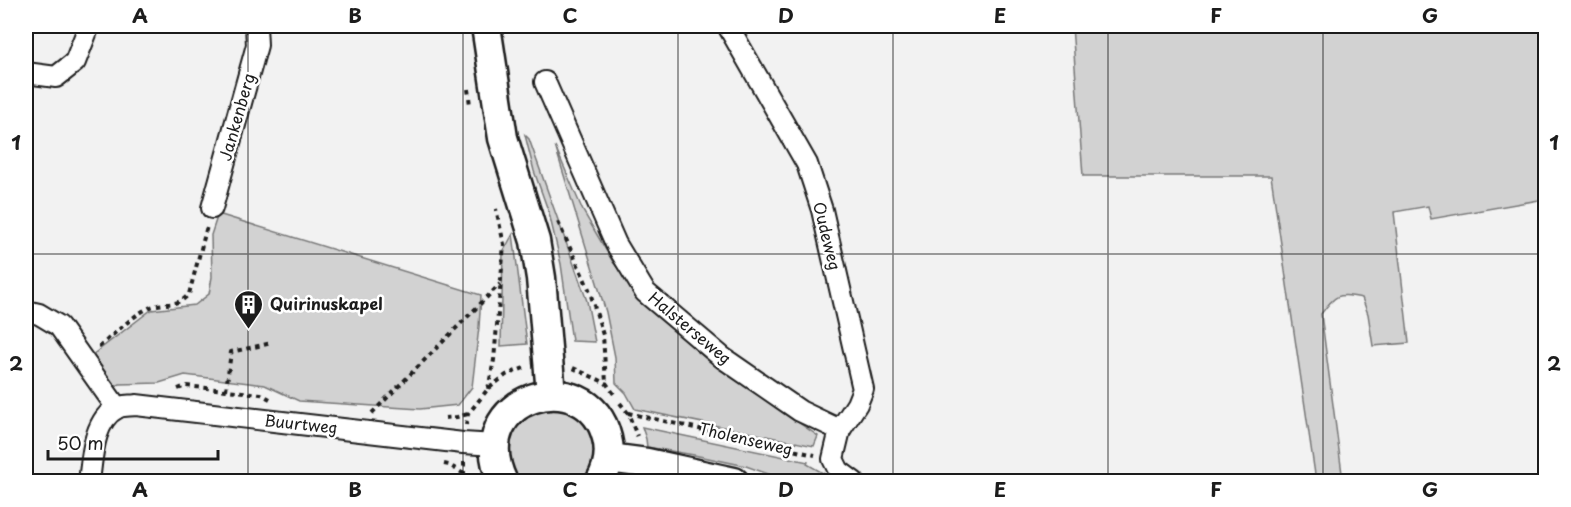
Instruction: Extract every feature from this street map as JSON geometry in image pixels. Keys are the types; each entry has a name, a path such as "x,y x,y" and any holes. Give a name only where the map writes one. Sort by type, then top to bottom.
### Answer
{"main road":[{"path":"486,26 503,138 535,242 541,278 551,394"},
{"path":"502,482 496,464 495,445 502,422 518,405 528,399 551,394 578,401 590,408 599,419 609,444 605,470 647,463 734,482"}],"street":[{"path":"26,73 56,76 75,62 89,26"},
{"name":"Jankenberg","path":"212,208 257,45 255,26"},
{"name":"Oudeweg","path":"728,26 807,164 822,210 863,389 857,404 840,430 833,459"},
{"name":"Halsterseweg","path":"544,82 616,244 645,292 723,358 800,411 840,430"},
{"path":"26,311 39,314 58,326 84,359 117,408 107,416 98,431 89,482"},
{"name":"Buurtweg","path":"117,408 136,405 495,445"},
{"path":"833,459 839,471 854,482"}],"path":[{"path":"467,83 472,111"},
{"path":"488,389 494,360 504,244 495,201"},
{"path":"84,359 142,312 161,304 179,303 186,298 212,208"},
{"path":"554,215 589,289 600,323 606,383"},
{"path":"366,419 500,284"},
{"path":"226,390 231,352 272,343"},
{"name":"Tholenseweg","path":"628,413 833,459"},
{"path":"464,474 468,482"}],"shaded area":[{"path":"1072,26 1545,26 1545,200 1431,219 1428,206 1394,212 1409,343 1373,346 1368,314 1362,298 1342,295 1334,299 1321,314 1343,481 1316,481 1271,176 1083,176"},
{"path":"525,135 529,139 587,301 595,342 572,341 561,264 549,213 534,171"},
{"path":"555,146 583,211 613,262 652,310 705,358 818,436 814,446 635,409 626,393 616,383 615,357 606,312"},
{"path":"218,214 481,295 472,387 458,405 420,409 299,401 265,385 185,375 159,383 120,384 114,387 91,356 151,310 195,305 209,294 212,277 211,235"},
{"path":"513,234 527,344 501,346 503,252"},
{"path":"562,407 583,420 595,442 595,458 589,474 583,482 518,482 512,474 506,442 523,415"},
{"path":"642,427 808,462 807,464 837,481 788,481 746,466 647,447"}],"place":[{"name":"Quirinuskapel","path":"249,330"}]}
